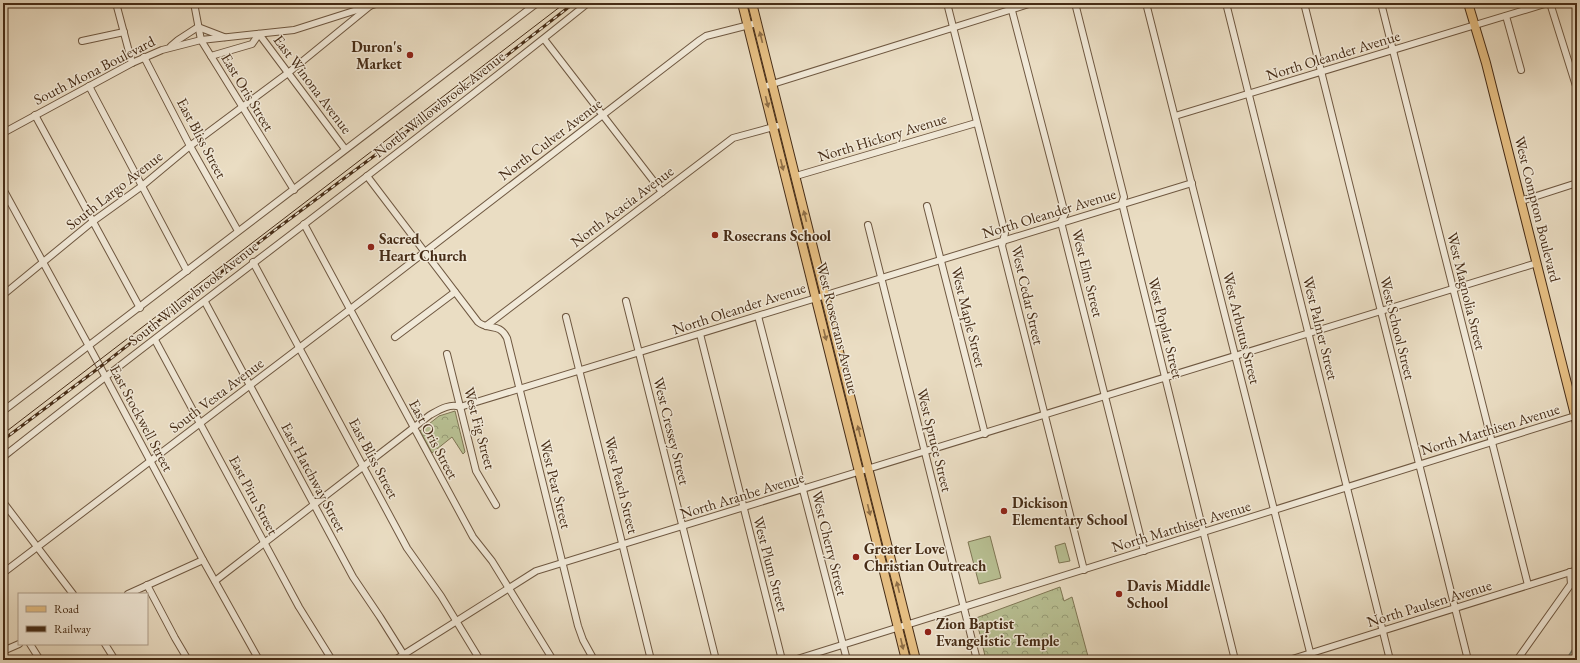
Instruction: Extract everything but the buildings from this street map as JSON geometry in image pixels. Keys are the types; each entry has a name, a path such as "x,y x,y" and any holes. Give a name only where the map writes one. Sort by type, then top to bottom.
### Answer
{"main road":[{"name":"West Rosecrans Avenue","path":"742,3 906,660"},
{"name":"West Rosecrans Avenue","path":"752,3 916,660"},
{"name":"West Compton Boulevard","path":"1468,3 1486,63 1576,419"}],"street":[{"path":"116,3 132,64"},
{"name":"East Oris Street","path":"194,3 201,40 294,190"},
{"name":"South Mona Boulevard","path":"3,133 144,57 170,47 201,40 294,30 379,3"},
{"name":"North Willowbrook Avenue","path":"294,190 345,149 537,3"},
{"name":"North Willowbrook Avenue","path":"304,224 544,39 588,3"},
{"name":"West Cedar Street","path":"946,3 1005,233 1002,246 1084,570"},
{"path":"763,87 953,28 1011,6 1032,3"},
{"name":"West Poplar Street","path":"1075,3 1124,197 1122,203 1235,660"},
{"name":"West Arbutus Street","path":"1146,3 1312,660"},
{"name":"West Palmer Street","path":"1226,3 1384,630 1390,660"},
{"name":"West School Street","path":"1304,3 1468,660"},
{"name":"West Magnolia Street","path":"1381,3 1528,585"},
{"path":"1549,3 1577,89"},
{"name":"North Oleander Avenue","path":"1175,116 1549,3"},
{"name":"South Largo Avenue","path":"3,295 92,222 142,186 190,146 288,73 370,6"},
{"name":"West Elm Street","path":"1011,6 1065,214 1062,222 1144,551"},
{"path":"1506,16 1521,70"},
{"name":"North Culver Avenue","path":"369,295 424,251 700,40 706,36 757,23"},
{"path":"170,47 183,36 198,27 225,37"},
{"path":"82,41 124,32"},
{"path":"211,56 252,44 260,34"},
{"name":"East Winona Avenue","path":"260,34 345,149"},
{"path":"544,39 662,192"},
{"name":"East Bliss Street","path":"144,57 190,146 238,231"},
{"path":"89,86 187,271"},
{"path":"35,116 140,308"},
{"name":"North Hickory Avenue","path":"796,176 976,123"},
{"name":"North Acacia Avenue","path":"486,326 733,138 783,125"},
{"path":"367,176 478,322 482,326 486,326"},
{"name":"North Oleander Avenue","path":"215,581 438,410 456,405 460,407 520,390 815,297 882,278 1192,182"},
{"path":"1521,201 1577,184"},
{"name":"East Stockwell Street","path":"3,189 151,461 203,560 259,660"},
{"name":"South Willowbrook Avenue","path":"3,412 140,308 238,231 294,190"},
{"name":"West Maple Street","path":"927,206 985,434"},
{"name":"East Oris Street","path":"304,224 351,309 472,537 492,561 553,660"},
{"name":"South Willowbrook Avenue","path":"3,457 105,376 205,302 253,262 304,224"},
{"name":"West Spruce Street","path":"868,225 977,660"},
{"name":"East Bliss Street","path":"253,262 407,548 441,596 480,660"},
{"path":"1106,396 1537,263"},
{"path":"394,337 455,292"},
{"name":"South Vesta Avenue","path":"3,574 369,295"},
{"name":"West Cressey Street","path":"626,301 716,660"},
{"name":"East Hatchway Street","path":"205,302 353,577 405,657"},
{"name":"West Cherry Street","path":"758,316 847,660"},
{"name":"West Peach Street","path":"566,317 652,660"},
{"name":"West Pear Street","path":"486,326 500,329 504,332 507,338 562,564 583,640 594,660"},
{"name":"West Plum Street","path":"700,334 782,660"},
{"name":"East Piru Street","path":"155,340 201,423 298,607 332,660"},
{"name":"West Fig Street","path":"447,354 476,471 496,505"},
{"name":"North Aranbe Avenue","path":"395,660 405,657 509,588 536,572 1106,396"},
{"name":"North Matthisen Avenue","path":"794,660 1419,465 1576,419"},
{"path":"3,502 72,593"},
{"path":"130,593 203,560"},
{"name":"North Paulsen Avenue","path":"1289,660 1577,570"},
{"path":"1516,660 1571,584 1570,572"},
{"path":"148,585 174,638 188,660"},
{"path":"3,651 18,644"},
{"path":"31,645 40,660"},
{"path":"106,645 115,660"}],"green space":[{"path":"455,411 465,452 463,454 452,437 432,453 420,431 439,416"},
{"path":"990,536 1001,578 979,584 968,542"},
{"path":"1065,543 1070,561 1059,563 1055,546"},
{"path":"1060,587 1064,601 1072,597 1089,660 986,660 976,618"}],"waterway":[{"path":"1566,660 1577,643"}],"tram line":[{"path":"3,434 565,3"}],"railway":[{"path":"3,440 100,367 275,230 465,88 574,3"}],"place":[{"name":"Duron's Market","path":"410,55"},
{"name":"Rosecrans School","path":"715,235"},
{"name":"Sacred Heart Church","path":"371,247"},
{"name":"Dickison Elementary School","path":"1004,511"},
{"name":"Greater Love Christian Outreach","path":"856,557"},
{"name":"Davis Middle School","path":"1119,594"},
{"name":"Zion Baptist Evangelistic Temple","path":"928,632"}]}
